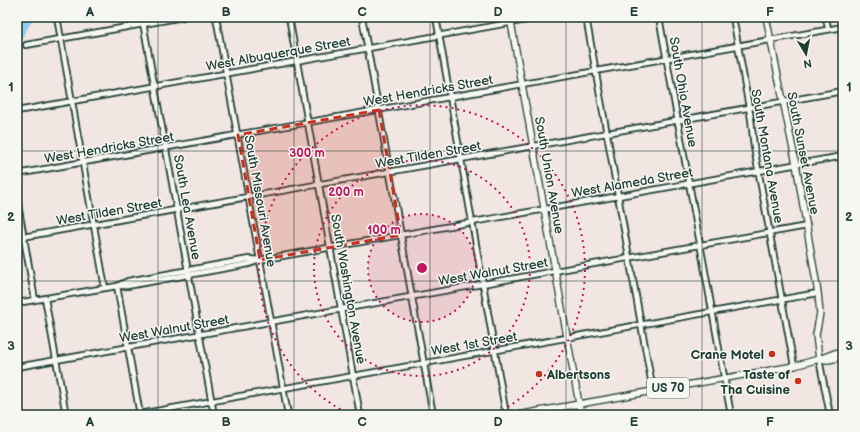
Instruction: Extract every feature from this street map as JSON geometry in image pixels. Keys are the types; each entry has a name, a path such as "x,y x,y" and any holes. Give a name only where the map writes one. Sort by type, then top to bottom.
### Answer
{"main road":[{"name":"South Sunset Avenue","path":"766,17 796,164 818,293 820,313 816,334 819,359"},
{"name":"South Union Avenue","path":"511,20 581,415"},
{"name":"US 70","path":"517,415 794,366 843,350"},
{"name":"US 70","path":"819,359 828,360 843,358"}],"street":[{"path":"57,17 105,288"},
{"name":"South Lea Avenue","path":"142,17 214,415"},
{"path":"26,45 183,17"},
{"name":"South Missouri Avenue","path":"216,17 288,415"},
{"name":"South Washington Avenue","path":"289,17 360,415"},
{"path":"362,17 433,415"},
{"path":"436,17 506,415"},
{"name":"West Albuquerque Street","path":"17,111 439,36 511,20 543,17"},
{"path":"586,17 653,391"},
{"name":"South Ohio Avenue","path":"660,17 731,415"},
{"name":"South Montana Avenue","path":"733,17 749,108 758,171 794,366"},
{"path":"826,17 828,29"},
{"name":"West Hendricks Street","path":"17,174 843,27"},
{"name":"West Tilden Street","path":"17,238 843,91"},
{"name":"West Alameda Street","path":"17,303 189,275 249,264 260,260 843,156"},
{"path":"17,199 35,300"},
{"name":"West Walnut Street","path":"17,367 807,226"},
{"name":"West Alameda Street","path":"117,286 128,280 250,259 260,260"},
{"path":"117,286 138,415"},
{"name":"West 1st Street","path":"138,415 818,293"},
{"path":"45,298 66,415"},
{"path":"819,359 830,415"}],"highlighted area":[{"path":"379,110 401,235 260,260 238,135"}],"waterway":[{"path":"17,40 30,17"}],"place":[{"name":"Crane Motel","path":"772,354"},
{"name":"Albertsons","path":"539,374"},
{"name":"Taste of Tha Cuisine","path":"798,381"}]}
